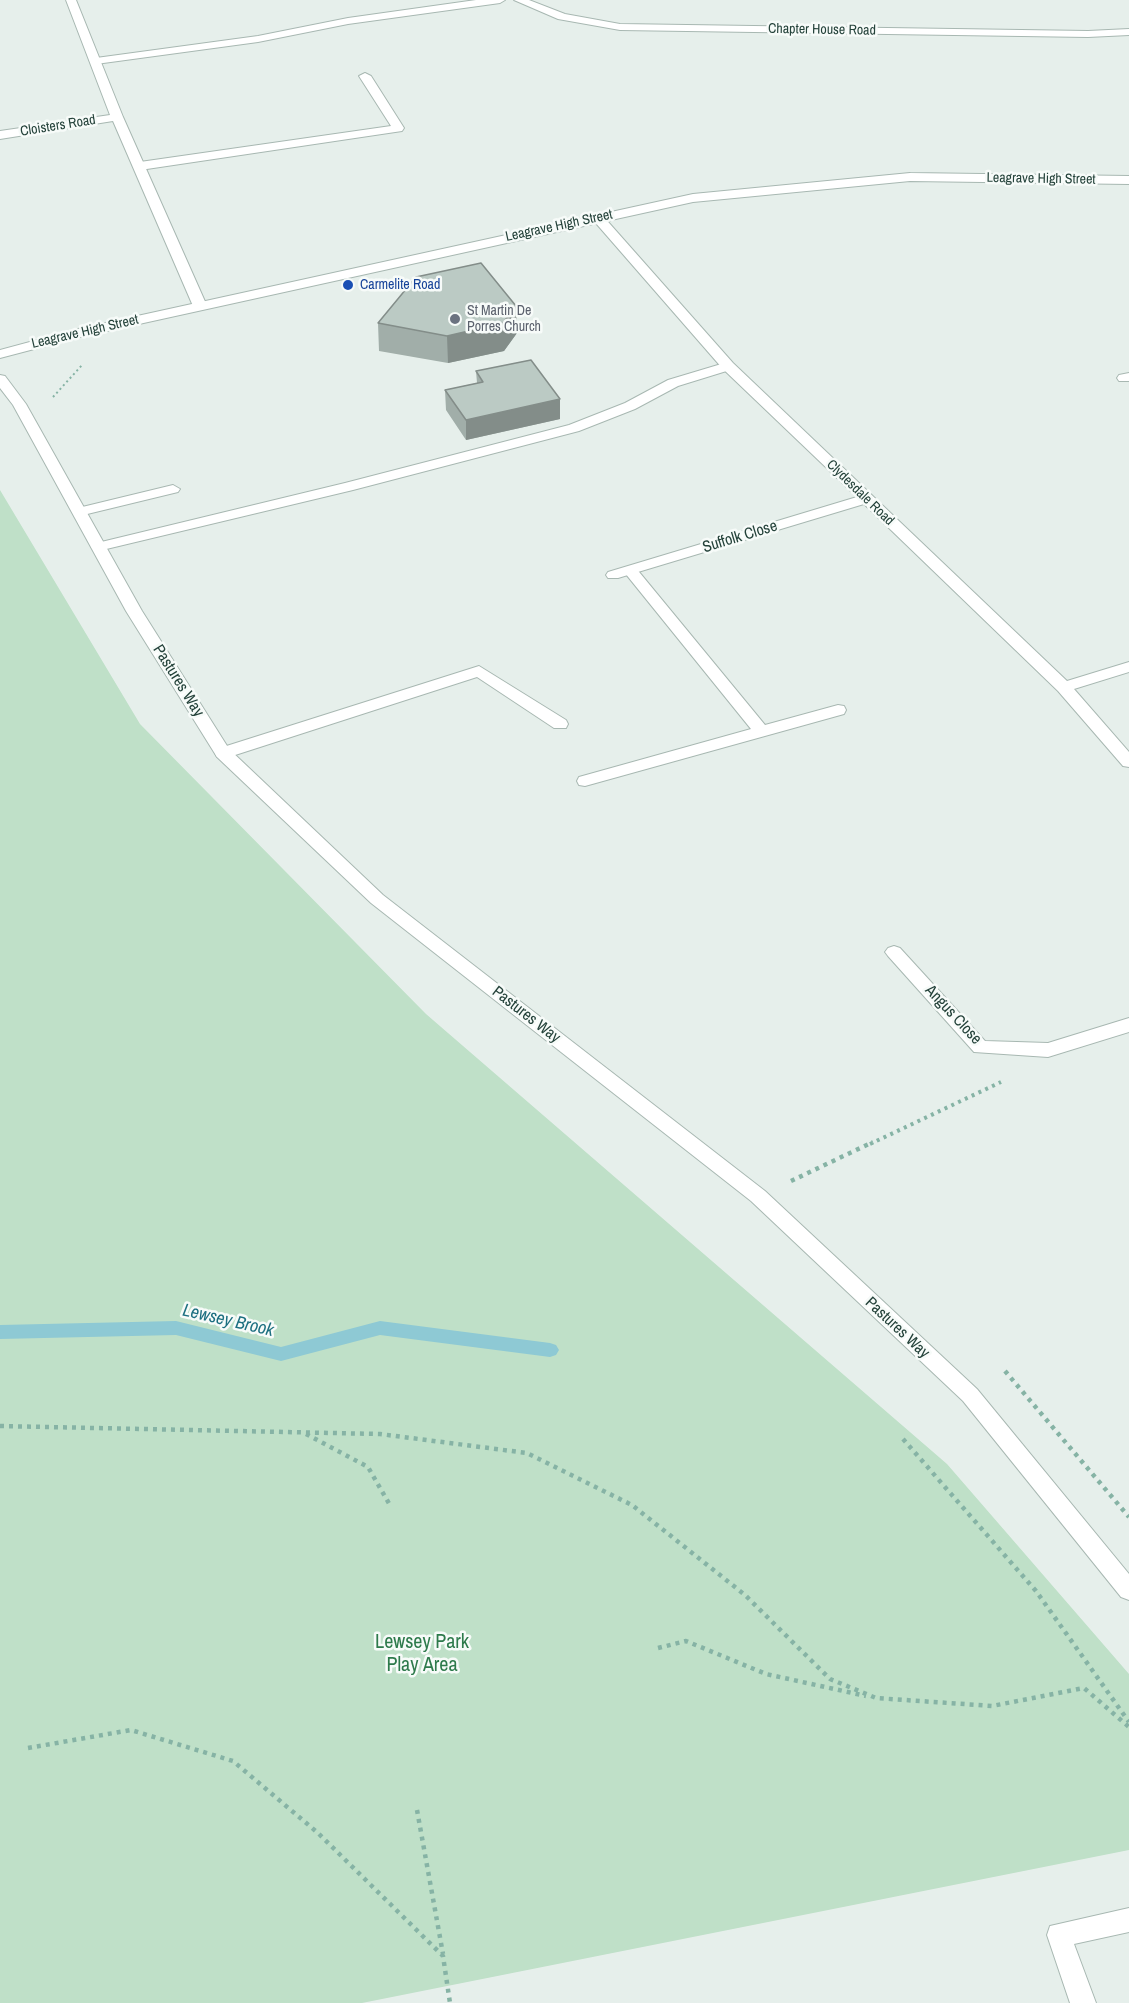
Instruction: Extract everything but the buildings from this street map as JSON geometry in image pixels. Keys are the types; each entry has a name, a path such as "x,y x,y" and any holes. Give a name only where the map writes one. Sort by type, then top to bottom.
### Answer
{"street":[{"path":"71,0 117,117 200,306"},
{"path":"96,61 258,39 348,21 500,0"},
{"name":"Chapter House Road","path":"519,0 562,17 620,27 1088,34 1129,32"},
{"path":"140,166 398,128 365,76"},
{"name":"Cloisters Road","path":"0,135 117,117"},
{"name":"Leagrave High Street","path":"0,354 45,340 693,198 910,177 1129,180"},
{"name":"Clydesdale Road","path":"598,218 728,366 1064,687 1129,762"},
{"path":"98,547 336,490 573,428 630,406 673,383 728,366"},
{"name":"Pastures Way","path":"0,379 19,404 134,611 223,753 377,898 758,1196 970,1395 1129,1590"},
{"path":"79,512 173,489"},
{"name":"Suffolk Close","path":"613,575 867,499"},
{"path":"630,570 761,731"},
{"path":"1064,687 1129,668"},
{"path":"223,753 479,671 560,724"},
{"path":"585,781 838,710"},
{"name":"Angus Close","path":"894,952 980,1047 1048,1050 1129,1025"},
{"path":"1083,2003 1059,1935 1129,1920"}],"path":[{"path":"758,1196 1016,1075 1048,1050"},
{"path":"1005,1371 1129,1517"},
{"path":"0,1426 380,1434 527,1453 632,1505 745,1595 830,1679 876,1698"},
{"path":"303,1433 369,1467 391,1507"},
{"path":"903,1439 1036,1591 1129,1722"},
{"path":"658,1648 686,1641 766,1674 876,1698 992,1706 1084,1688 1129,1727"},
{"path":"28,1748 131,1730 233,1761 318,1833 443,1956"},
{"path":"417,1810 450,2003"}],"green space":[{"name":"Lewsey Park Play Area","path":"0,490 140,724 426,1014 947,1464 1129,1674 1129,1850 362,2003 0,2003"}],"waterway":[{"name":"Lewsey Brook","path":"0,1332 176,1328 281,1354 380,1328 550,1350"}],"place":[{"name":"Carmelite Road","path":"348,285"},
{"name":"St Martin De Porres Church","path":"455,319"}]}
